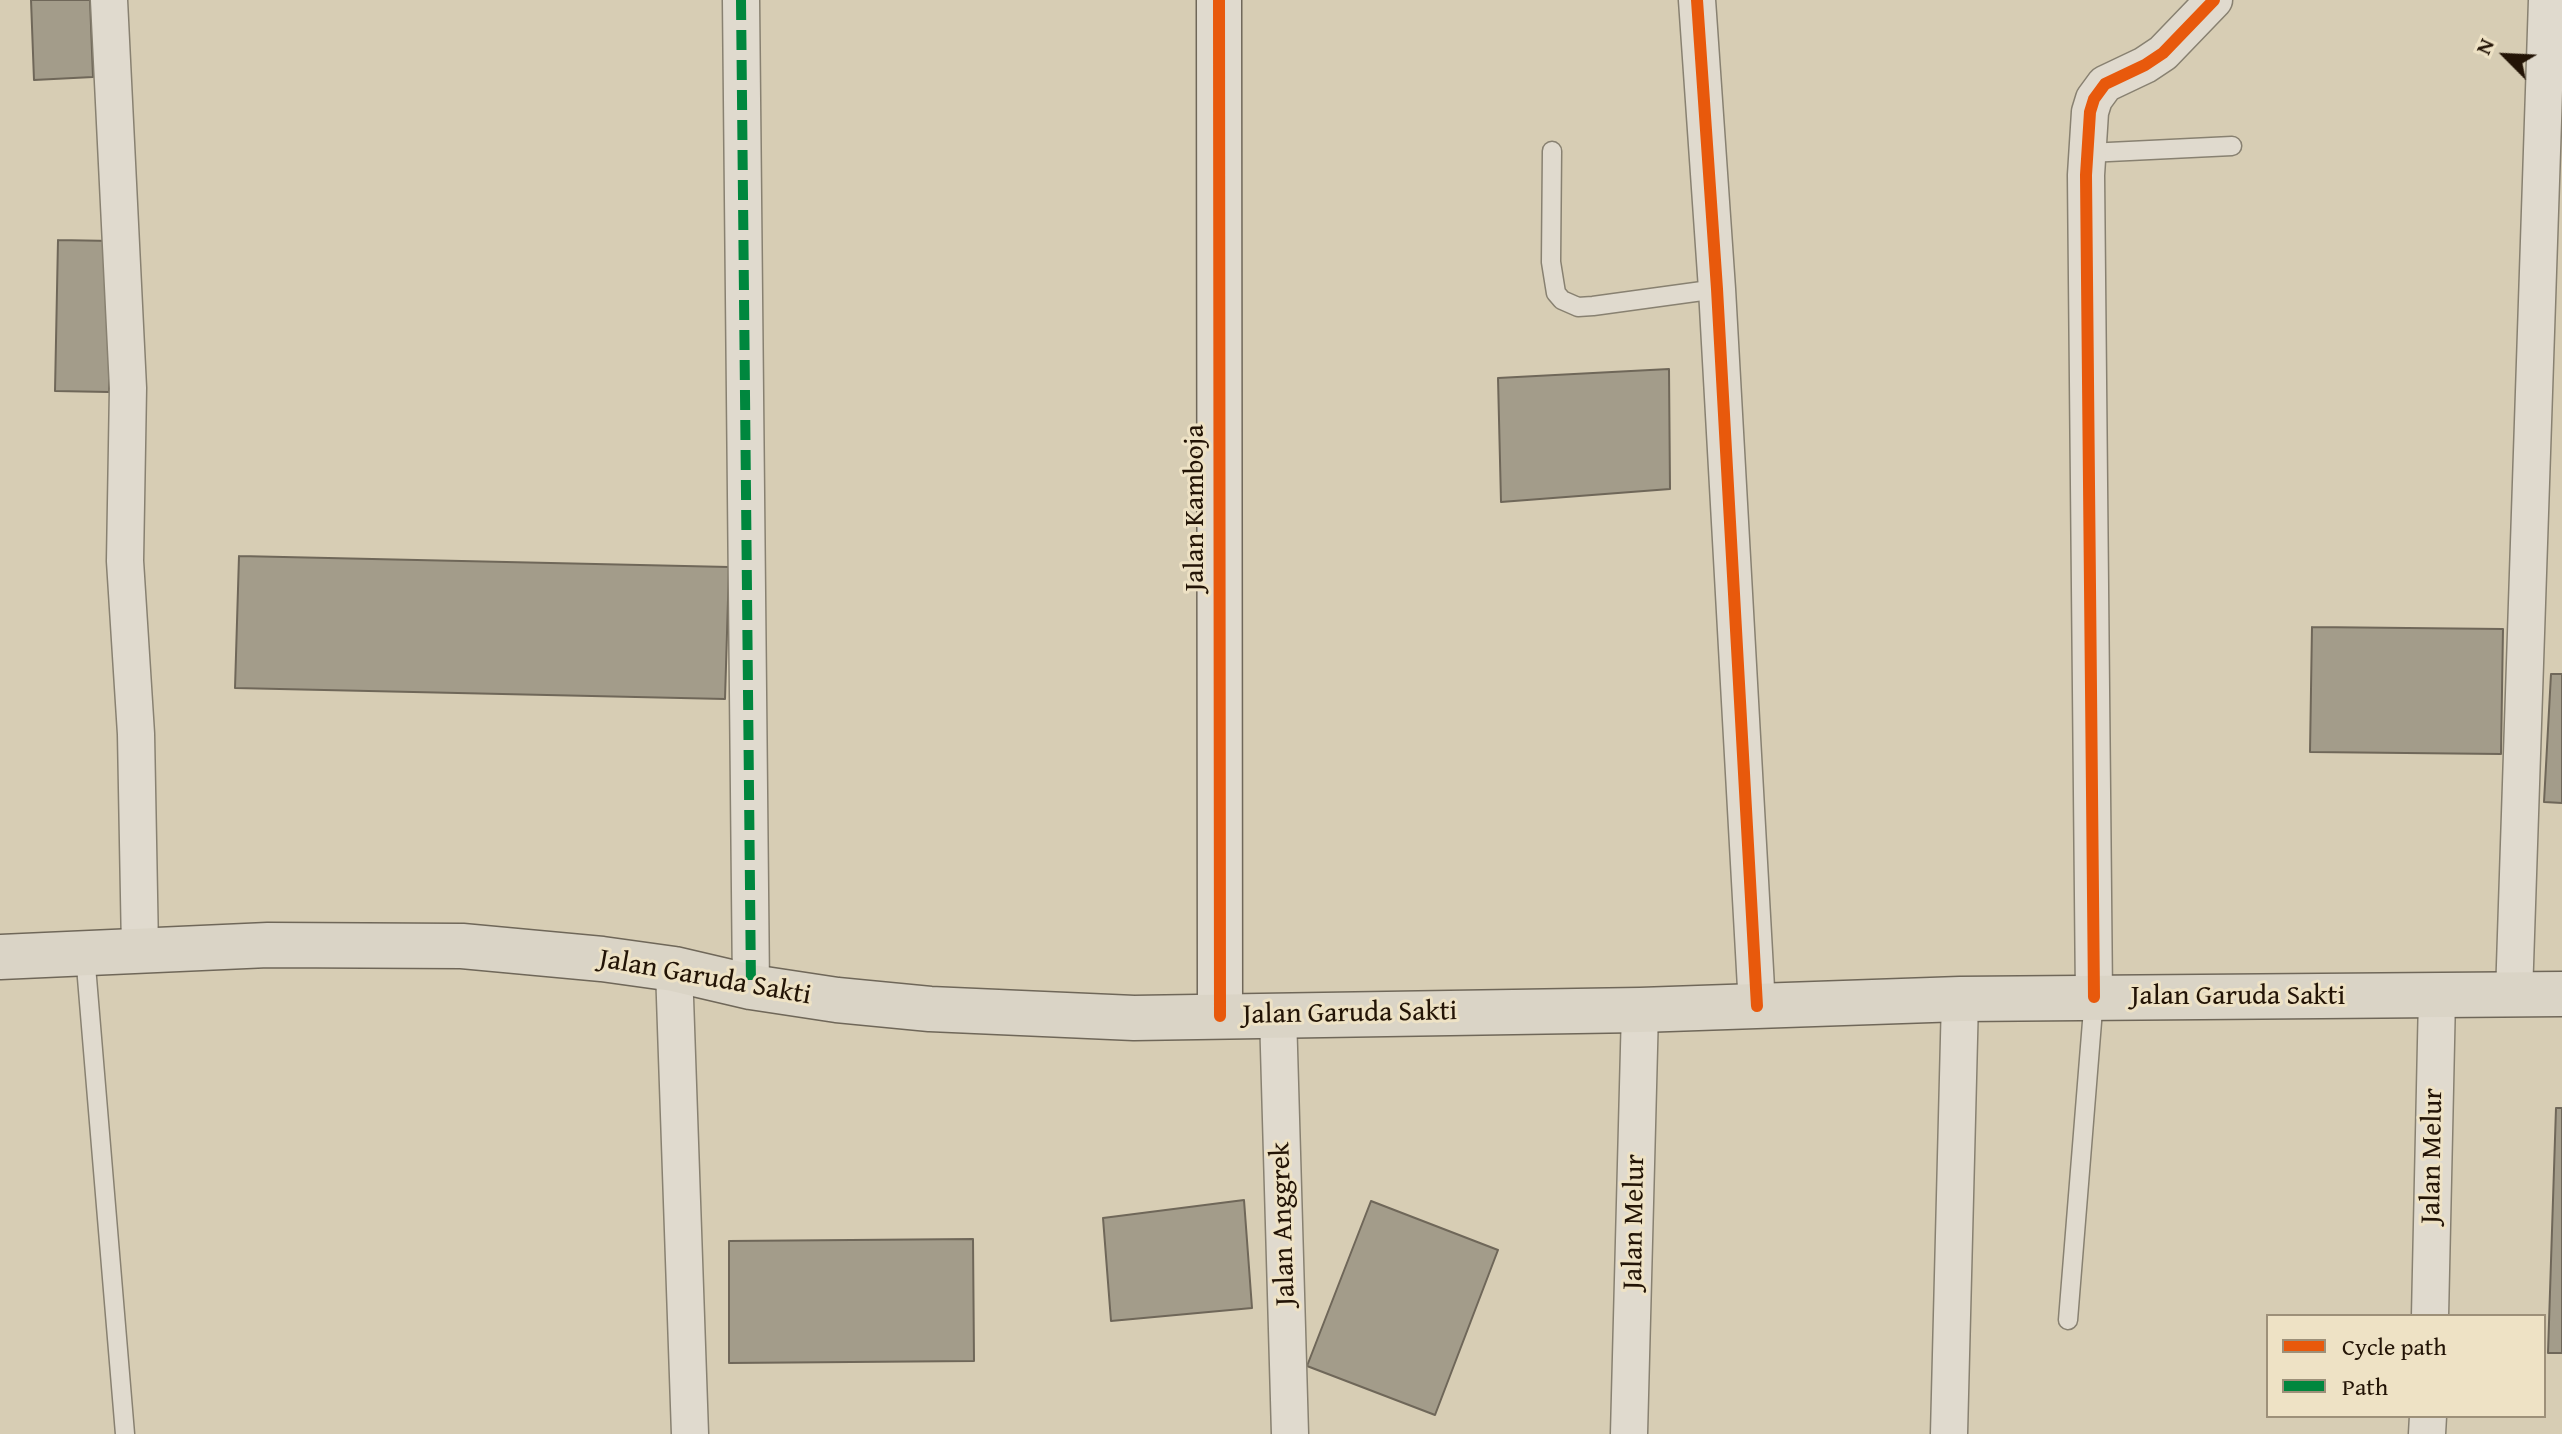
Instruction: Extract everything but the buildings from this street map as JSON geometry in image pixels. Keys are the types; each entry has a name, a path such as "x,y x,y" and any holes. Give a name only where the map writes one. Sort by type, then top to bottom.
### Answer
{"highway":[{"name":"Jalan Garuda Sakti","path":"0,957 283,945 462,946 674,969 751,987 837,1000 930,1009 1134,1018 1640,1010 1960,999 2562,994"}],"street":[{"path":"109,0 128,388 125,561 136,734 140,949"},
{"path":"741,0 751,987"},
{"name":"Jalan Kamboja","path":"1219,0 1220,1016"},
{"path":"1697,0 1717,289 1757,1006"},
{"path":"2094,997 2090,112 2094,99 2105,84 2163,53 2214,0"},
{"path":"2514,995 2547,0"},
{"path":"674,969 690,1434"},
{"name":"Jalan Melur","path":"2430,1314 2437,997"},
{"path":"1949,1434 1960,999"},
{"name":"Jalan Melur","path":"1629,1434 1640,1010"},
{"name":"Jalan Anggrek","path":"1278,1014 1290,1434"}],"lane":[{"path":"2088,153 2232,146"},
{"path":"1552,151 1551,262 1556,293 1562,300 1578,307 1593,306 1717,289"},
{"path":"85,954 125,1434"},
{"path":"2068,1320 2094,997"}],"marked path":[{"path":"741,0 751,987"}],"cycle path":[{"path":"1219,0 1220,1016"},
{"path":"1697,0 1717,289 1757,1006"},
{"path":"2094,997 2086,175 2090,112 2094,99 2105,84 2163,53 2214,0"}]}
